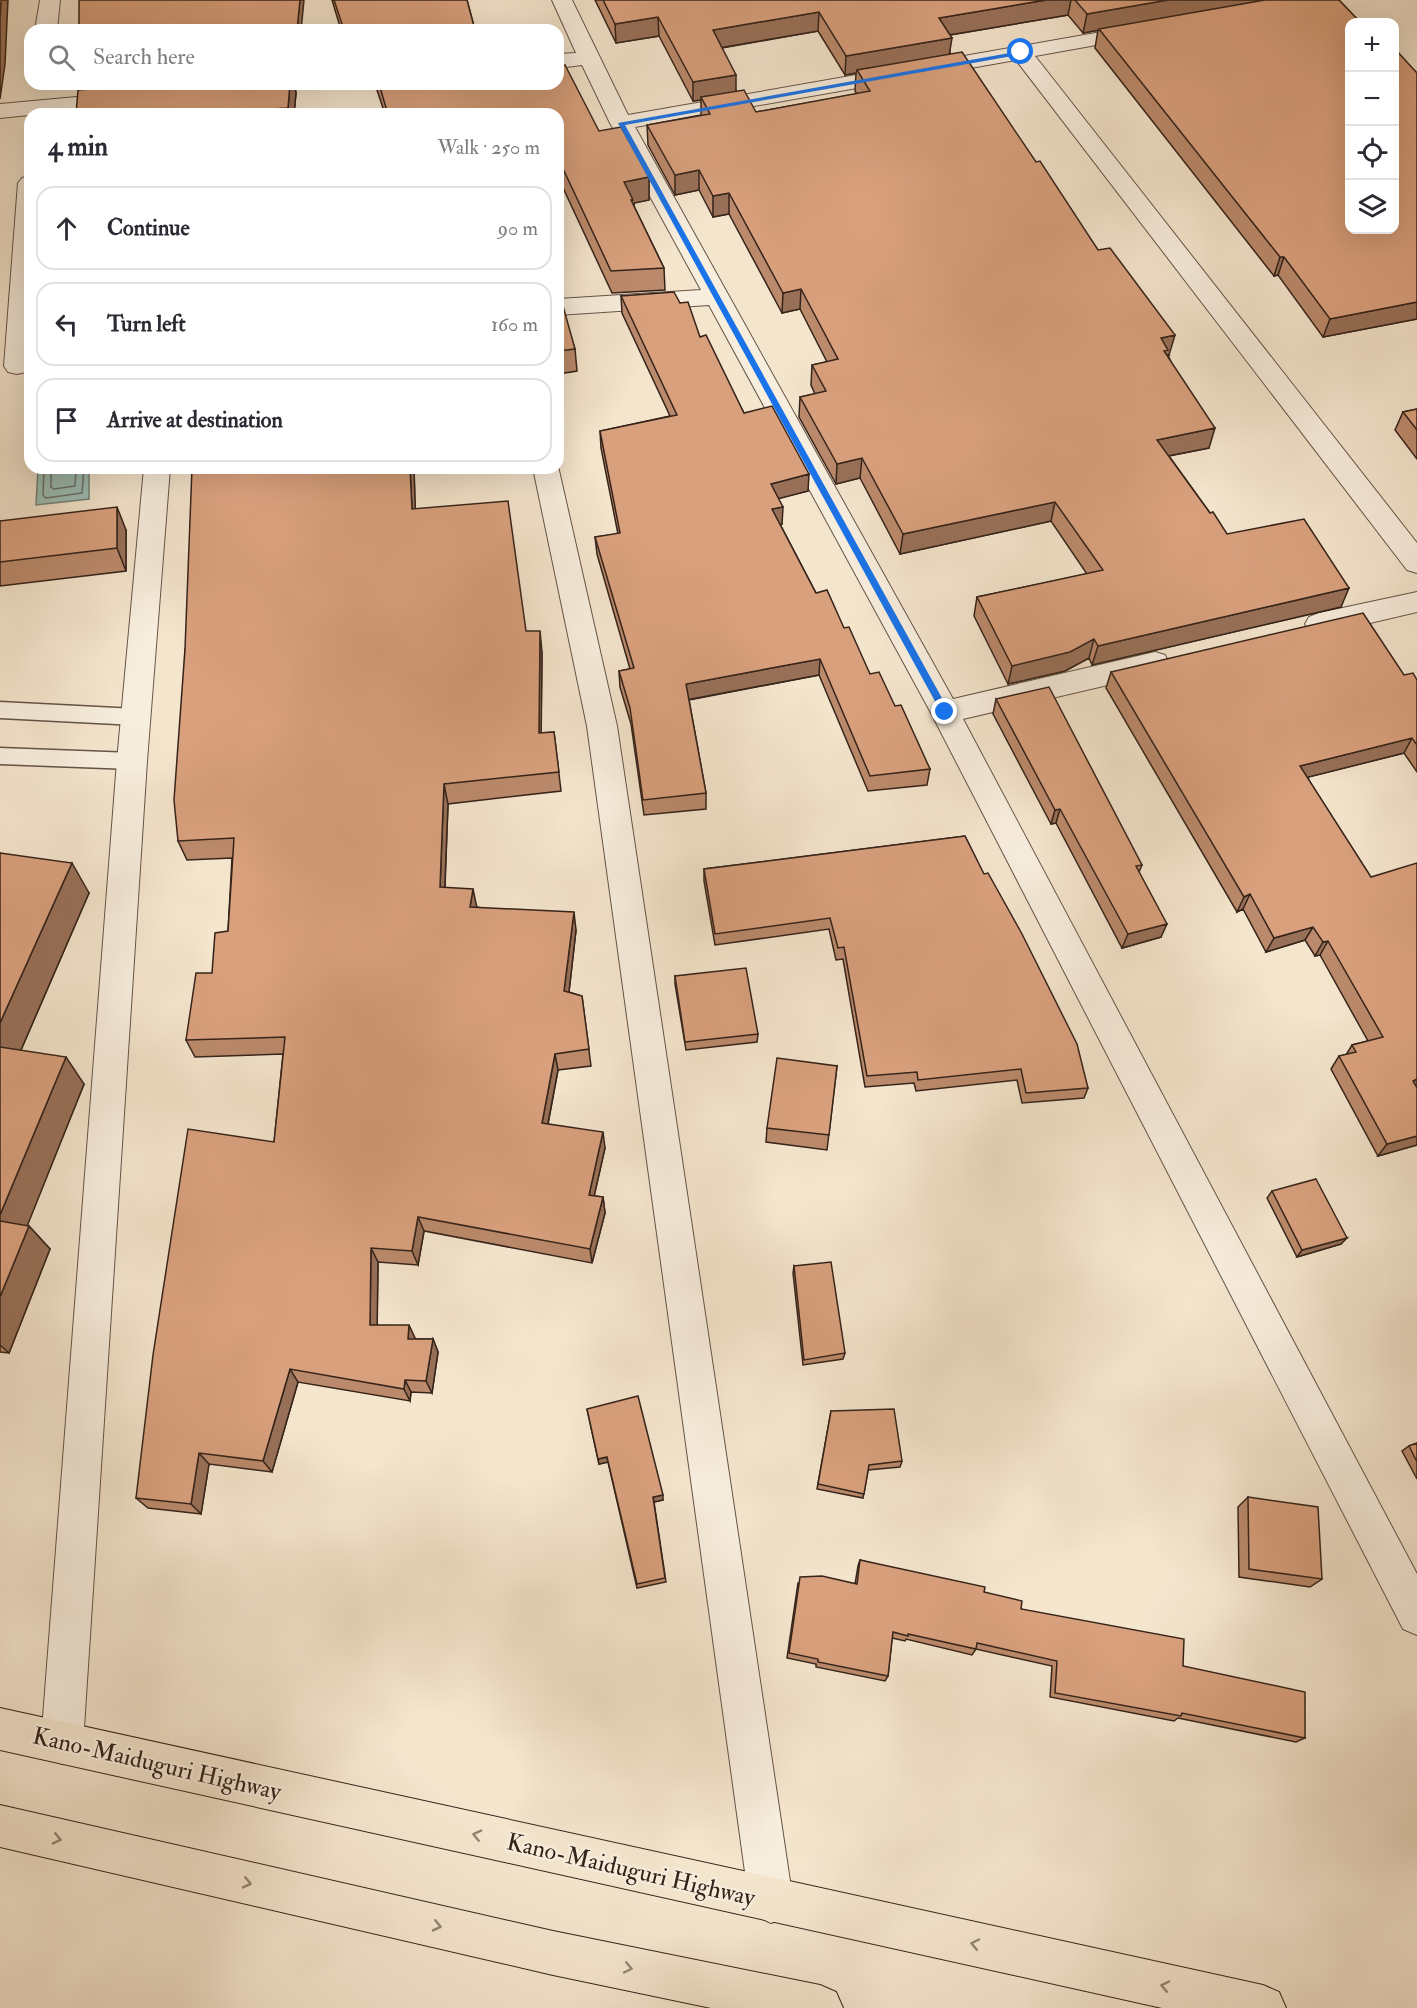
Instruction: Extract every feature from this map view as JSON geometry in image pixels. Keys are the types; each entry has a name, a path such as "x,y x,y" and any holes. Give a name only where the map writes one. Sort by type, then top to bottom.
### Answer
{"highway":[{"name":"Kano-Maiduguri Highway","path":"0,1729 1263,2008"},
{"path":"0,1826 553,1953 820,2008"}],"street":[{"path":"47,24 50,0"},
{"path":"562,0 621,123 945,712 1417,1615"},
{"path":"621,123 1159,28"},
{"path":"1021,52 1417,563"},
{"path":"564,60 589,58"},
{"path":"35,108 38,90"},
{"path":"60,108 142,98"},
{"path":"0,111 24,111"},
{"path":"16,367 24,262"},
{"path":"564,308 715,297"},
{"path":"62,1743 132,761 156,474"},
{"path":"547,474 602,726 771,1901"},
{"path":"1299,629 1417,602"},
{"path":"945,712 1185,656"}],"lane":[{"path":"0,710 136,717"},
{"path":"0,756 132,761"}],"water":[{"path":"38,474 89,474 89,499 36,505"}],"building":[{"path":"79,0 300,0 298,24 79,24"},
{"path":"334,0 467,0 473,24 342,24"},
{"path":"603,0 1046,0 939,18 952,38 846,56 819,12 713,30 736,75 693,82 658,17 615,24"},
{"path":"1075,0 1168,0 1087,14"},
{"path":"1265,0 1339,0 1356,18 1345,18 1345,234 1399,234 1399,53 1417,73 1417,302 1330,319 1284,257 1280,257 1099,29"},
{"path":"962,52 1036,162 1040,161 1098,250 1110,248 1175,335 1161,338 1168,350 1164,351 1215,428 1157,440 1210,513 1213,512 1227,534 1304,519 1349,588 1098,646 1094,639 1070,652 1012,666 977,597 1103,570 1055,502 903,534 862,458 837,464 800,397 826,391 812,365 838,359 801,289 783,293 729,193 713,196 699,170 675,175 647,125 710,114 701,97 744,90 756,112 870,91 857,70"},
{"path":"564,65 599,131 621,127 649,177 624,182 664,268 611,271 564,171 564,108 386,108 381,90 564,90"},
{"path":"78,90 290,90 288,108 76,108"},
{"path":"674,292 680,303 688,302 700,337 706,335 744,413 772,406 809,474 771,484 783,507 772,509 816,593 827,590 844,628 849,627 870,674 879,672 895,706 901,705 930,769 870,776 820,659 686,684 706,793 643,800 630,708 619,671 634,668 595,537 620,533 600,431 677,415 621,296"},
{"path":"564,309 575,349 564,350"},
{"path":"1417,409 1417,430 1403,412"},
{"path":"192,474 410,474 412,509 508,501 526,631 540,631 539,733 554,732 559,772 444,784 440,887 473,889 470,907 574,912 564,991 582,996 589,1049 555,1054 542,1123 603,1132 589,1195 603,1197 590,1249 418,1217 412,1251 371,1248 370,1325 409,1325 408,1339 433,1339 426,1381 405,1380 404,1389 290,1369 263,1461 199,1453 191,1504 136,1498 153,1355 188,1129 274,1142 285,1037 186,1040 196,973 212,973 215,933 228,931 234,838 178,841 174,800 185,649"},
{"path":"117,507 117,548 0,562 0,521"},
{"path":"1363,613 1404,675 1413,673 1417,680 1417,745 1412,738 1300,766 1371,877 1417,863 1417,1079 1413,1081 1417,1088 1417,1136 1387,1144 1339,1056 1356,1052 1352,1045 1383,1037 1328,941 1323,942 1313,927 1274,938 1250,894 1244,897 1111,672"},
{"path":"1049,687 1142,865 1136,866 1167,924 1128,934 1060,809 1055,810 996,699"},
{"path":"965,836 984,874 988,873 1022,934 1077,1044 1088,1088 1026,1093 1021,1069 918,1080 917,1072 867,1076 844,947 838,948 830,918 715,934 704,869"},
{"path":"0,853 72,863 0,1023"},
{"path":"746,968 758,1034 685,1042 675,976"},
{"path":"0,1047 66,1057 0,1215"},
{"path":"777,1058 837,1066 829,1135 767,1128"},
{"path":"1316,1179 1347,1238 1302,1250 1272,1191"},
{"path":"0,1221 29,1226 0,1297"},
{"path":"831,1262 845,1353 804,1360 794,1266"},
{"path":"638,1396 663,1495 653,1497 665,1578 637,1584 607,1457 598,1459 587,1409"},
{"path":"894,1409 902,1461 869,1465 864,1494 818,1484 831,1411"},
{"path":"1417,1443 1417,1462 1409,1446"},
{"path":"1248,1497 1318,1507 1322,1579 1249,1569"},
{"path":"860,1560 985,1587 984,1592 1022,1601 1021,1609 1184,1639 1183,1666 1305,1692 1305,1738 1182,1713 1181,1716 1055,1693 1057,1661 977,1643 976,1649 893,1632 888,1676 818,1662 818,1659 789,1653 800,1577 822,1576 857,1584"}],"route":[{"path":"945,712 621,123 1021,52"}]}
